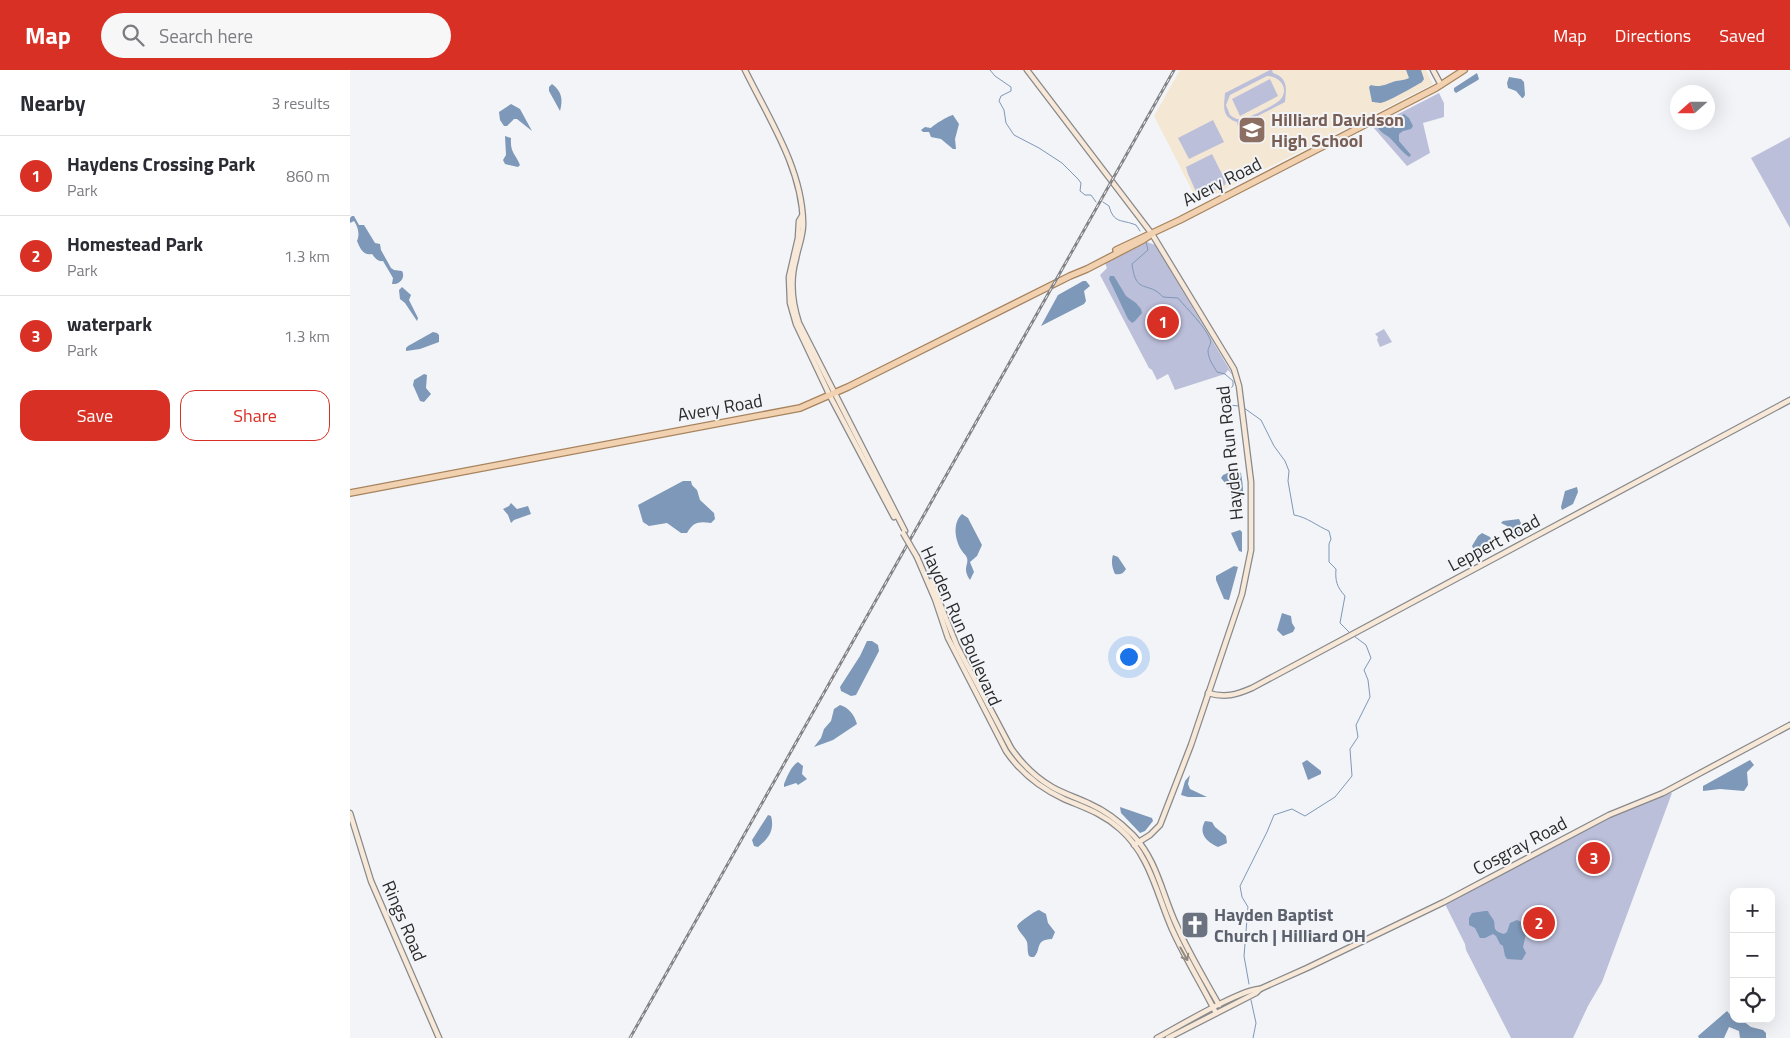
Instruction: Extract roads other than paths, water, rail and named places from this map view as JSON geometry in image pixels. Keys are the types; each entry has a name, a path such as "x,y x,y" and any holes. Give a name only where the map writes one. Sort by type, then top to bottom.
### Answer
{"main road":[{"name":"Hayden Run Boulevard","path":"745,70 794,170 799,187 802,216 799,221 798,238 789,277 790,303 796,324 918,556 944,628 999,739 1015,764 1025,774 1049,792 1100,814 1121,829 1137,844"},
{"name":"Hayden Run Road","path":"1027,70 1152,234 1234,369 1239,386 1248,449 1252,519 1249,562 1242,594 1188,752 1160,825 1137,844"},
{"path":"1433,70 1441,85"},
{"name":"Avery Road","path":"350,492 792,410 832,394 1087,269 1441,85 1464,70"},
{"name":"Leppert Road","path":"1208,693 1222,697 1233,696 1252,688 1790,400"},
{"name":"Cosgray Road","path":"1168,1038 1256,993 1260,989 1444,902 1609,815 1663,793 1790,725"},
{"name":"Rings Road","path":"350,813 371,881 439,1038"},
{"path":"1137,844 1159,878 1173,917 1219,1005"},
{"path":"1137,844 1154,880 1179,945 1216,1013"},
{"name":"Cosgray Road","path":"1157,1038 1254,988 1260,989"}],"waterway":[{"path":"990,70 995,76 1011,87 1011,91 1001,96 999,101 1004,110 1006,123 1014,135 1062,163 1081,183 1080,191 1085,195 1091,195 1096,202"},
{"path":"1103,202 1109,206 1113,216 1119,220 1136,225 1140,231"},
{"path":"1146,242 1148,250 1132,264 1136,280 1143,286 1158,292 1163,297 1178,298 1200,323 1211,340 1208,353 1212,364 1217,372 1225,374 1233,381 1233,386 1223,395 1228,405 1239,406"},
{"path":"1244,408 1261,420 1274,446 1285,461 1289,471 1288,481 1294,515 1329,531 1331,539 1329,544 1329,562 1336,569 1337,584 1345,596 1340,623 1350,633"},
{"path":"1249,984 1244,956 1248,907 1242,897 1240,886 1274,815 1292,809 1305,816 1335,797 1352,776 1350,749 1358,737 1356,725 1370,697 1368,680 1364,670 1371,658 1366,645 1354,636"},
{"path":"1251,1000 1256,1023 1253,1038"}],"railway":[{"path":"630,1038 1174,70"}],"place":[{"name":"Hilliard Davidson High School","path":"1252,130"},
{"name":"Haydens Crossing Park","path":"1163,322"},
{"name":"waterpark","path":"1594,858"},
{"name":"Homestead Park","path":"1539,923"},
{"name":"Hayden Baptist Church | Hilliard OH","path":"1195,925"}]}
